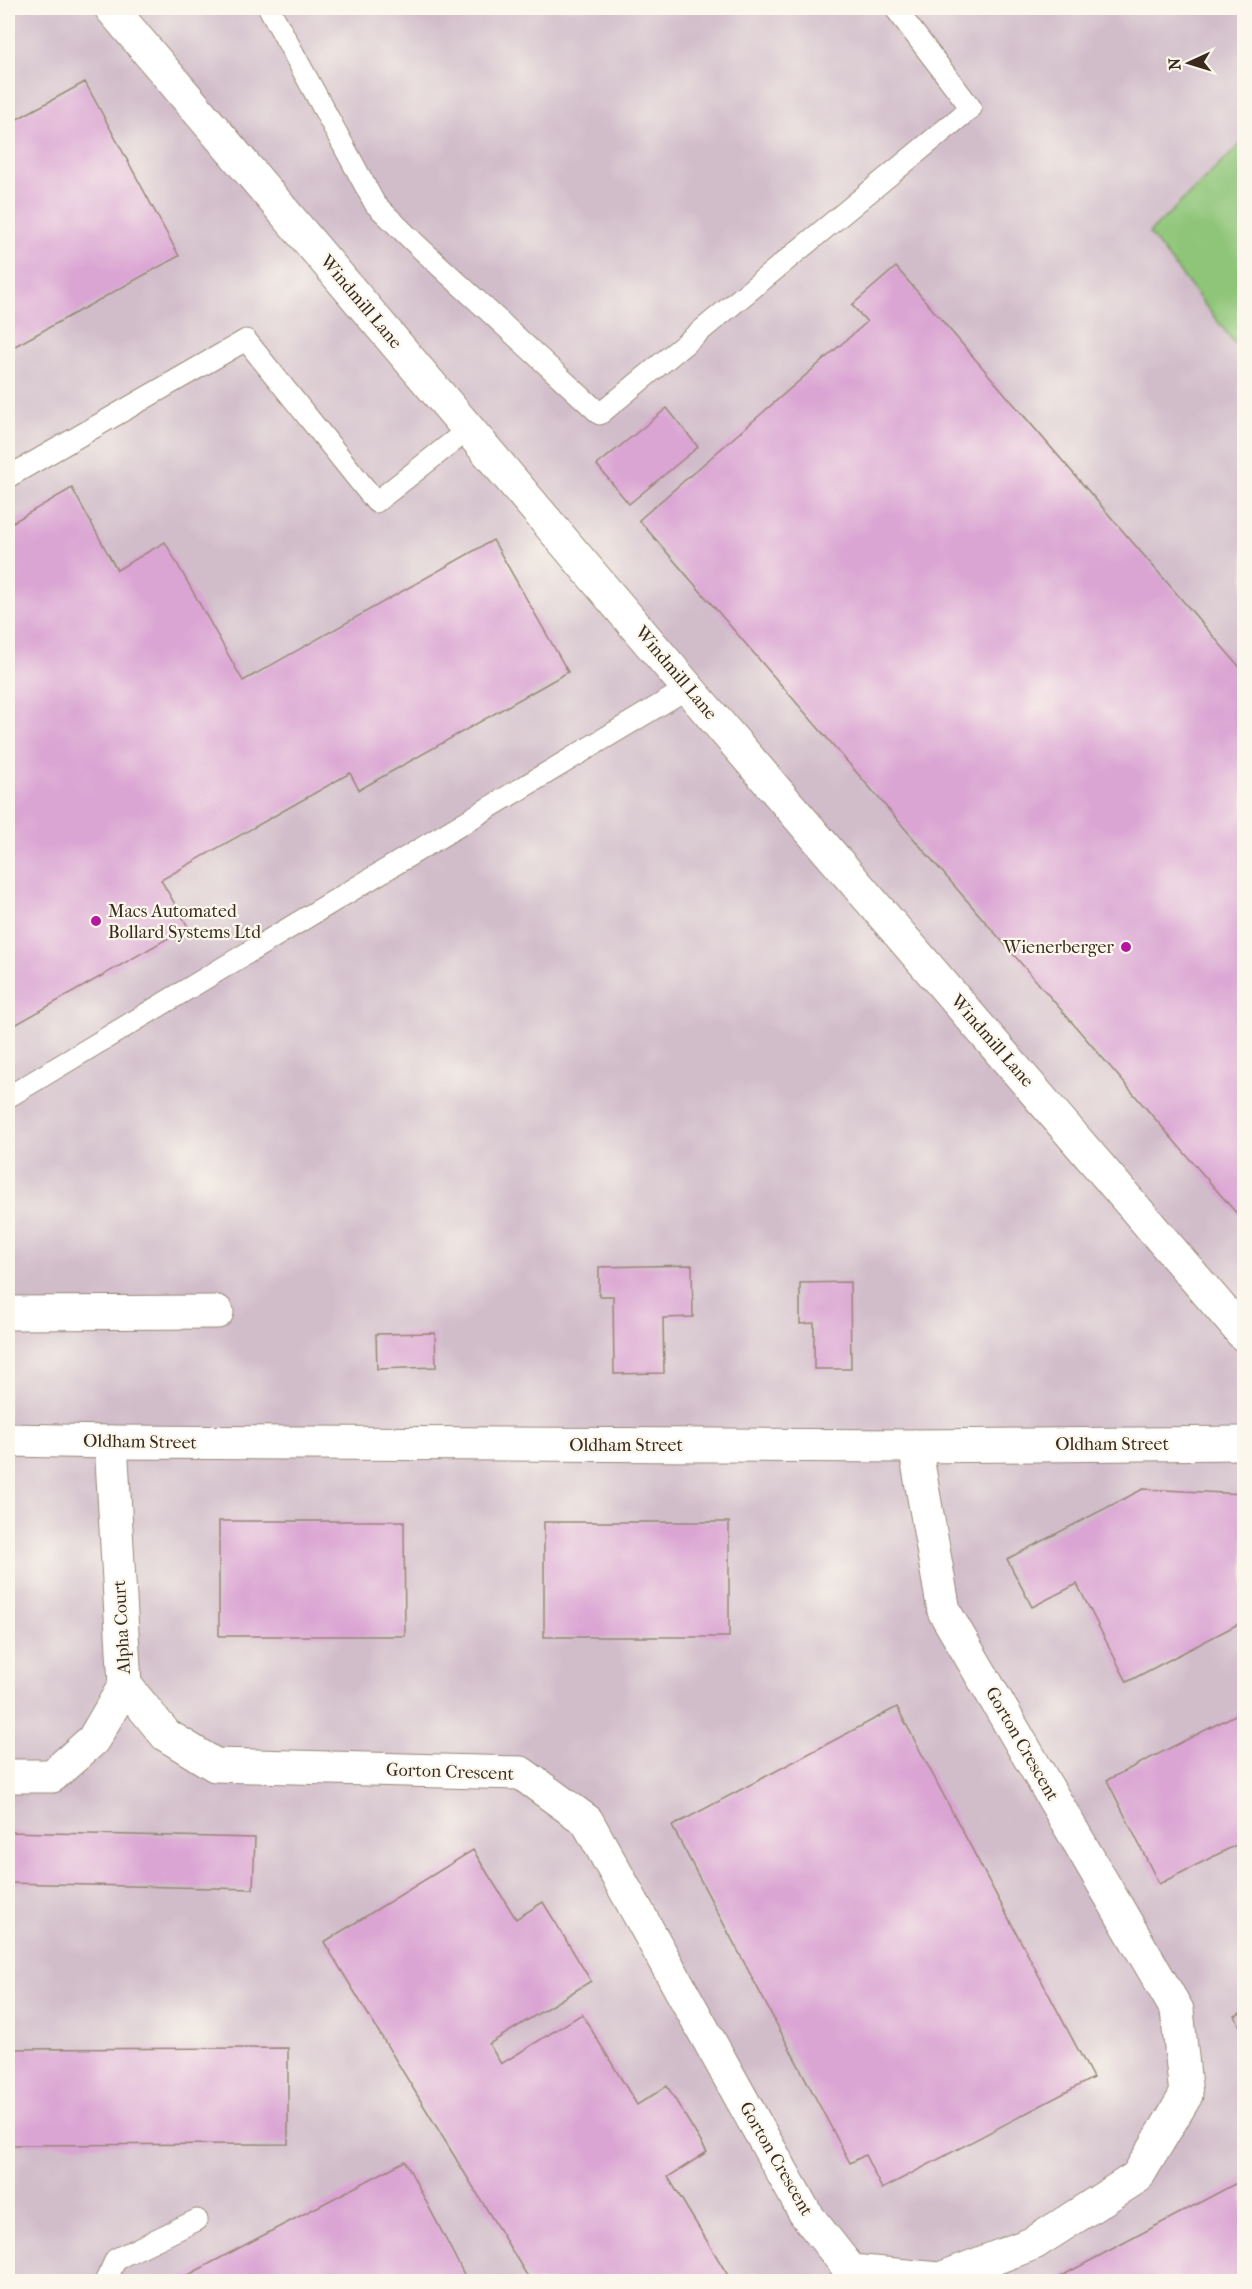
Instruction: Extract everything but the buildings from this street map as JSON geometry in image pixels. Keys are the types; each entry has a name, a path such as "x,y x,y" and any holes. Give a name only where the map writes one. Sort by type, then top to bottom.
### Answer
{"street":[{"name":"Windmill Lane","path":"111,8 688,688 1245,1335"},
{"path":"8,1313 217,1312"},
{"name":"Oldham Street","path":"8,1440 915,1446 1245,1443"},
{"name":"Alpha Court","path":"8,1776 52,1776 93,1740 125,1685 111,1442"},
{"name":"Gorton Crescent","path":"125,1685 166,1735 215,1765 520,1773 587,1821 805,2213 848,2276 941,2280 1034,2243 1137,2177 1186,2094 1177,2010 944,1611 915,1446"}],"lane":[{"path":"269,8 375,204 600,414 971,108 895,8"},
{"path":"8,477 246,340 376,502 469,429"},
{"path":"8,1097 688,688"},
{"path":"105,2282 116,2259 197,2220"}],"shaded area":[{"path":"8,8 1244,8 1244,141 1149,233 1244,355 1244,2281 8,2282"}],"green space":[{"path":"1244,141 1244,355 1149,233"}],"place":[{"name":"Macs Automated Bollard Systems Ltd","path":"96,921"},
{"name":"Wienerberger","path":"1126,947"}]}
